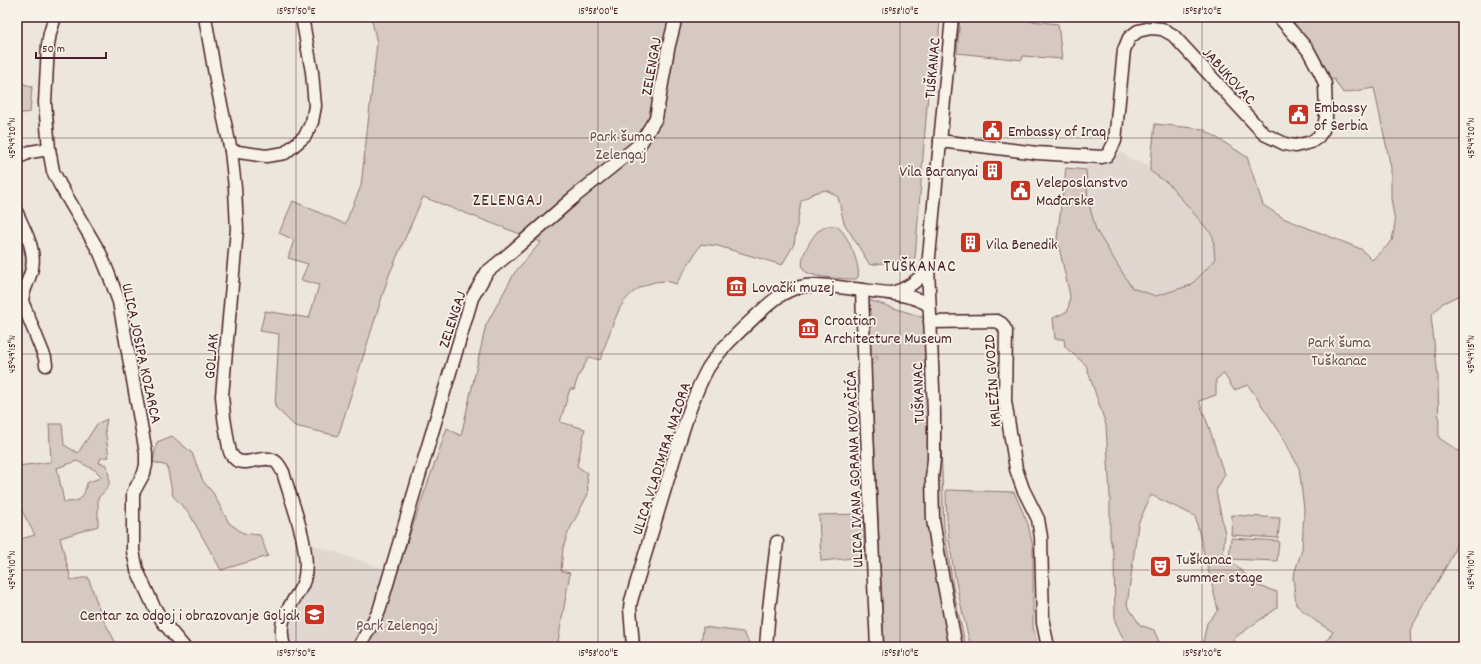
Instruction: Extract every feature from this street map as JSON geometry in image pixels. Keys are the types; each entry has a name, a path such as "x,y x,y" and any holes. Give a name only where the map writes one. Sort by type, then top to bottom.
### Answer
{"street":[{"name":"ULICA JOSIPA KOZARCA","path":"55,17 48,44 45,104 49,150 54,171 60,185 100,253 110,274 119,302 146,453 144,473 133,493 133,551 137,570 153,605 163,622 184,647"},
{"name":"GOLJAK","path":"205,17 230,151 235,188 237,229 222,396 224,420 231,453 236,459 242,462 251,462 268,458 278,462 299,528 306,564 305,578 281,626 281,635 284,647"},
{"path":"230,151 266,156 285,153 305,136 312,122 315,106 312,72 302,17"},
{"name":"ZELENGAJ","path":"359,647 379,611 472,298 487,272 572,198 640,144 656,118 668,49 676,17"},
{"name":"TUŠKANAC","path":"952,17 928,267 934,413 934,458 932,484 933,518 956,647"},
{"name":"JABUKOVAC","path":"940,141 1037,153 1102,157 1108,155 1115,141 1124,50 1130,38 1138,31 1151,28 1162,29 1173,36 1264,134 1285,144 1295,146 1311,142 1318,137 1323,130 1326,118 1325,84 1308,50 1279,17"},
{"path":"17,158 30,152 49,150"},
{"path":"17,213 31,246 33,262 32,270 23,293 22,301 45,358 46,365"},
{"name":"ULICA VLADIMIRA NAZORA","path":"886,293 896,292 906,288 922,275 928,267"},
{"name":"ULICA VLADIMIRA NAZORA","path":"633,647 630,608 631,600 687,417 700,385 709,368 724,347 772,302 790,290 804,286 886,293 918,299 930,306"},
{"name":"ULICA IVANA GORANA KOVAČIĆA","path":"862,290 866,418 877,647"},
{"name":"KRLEŽIN GVOZD","path":"930,322 997,321 1002,324 1006,331 1005,400 1016,469 1023,489 1038,519 1041,537 1043,623 1048,647"},
{"path":"766,647 777,542"}],"shaded area":[{"path":"1121,152 1132,160 1150,166 1150,171 1169,184 1213,236 1215,260 1191,285 1156,296 1132,288 1096,230 1088,200 1086,165 1098,165 1109,161"},
{"path":"307,543 386,569 371,614 351,647 287,647 285,623 291,610"}],"green space":[{"name":"Park šuma Zelengaj","path":"371,17 940,17 938,51 928,93 915,258 870,265 844,223 838,197 826,190 814,193 801,201 794,244 782,265 718,246 701,244 676,284 660,281 651,283 643,286 629,296 623,303 616,316 600,360 589,357 578,377 574,389 570,389 560,422 585,429 577,466 587,473 588,494 568,533 563,548 561,571 570,573 557,647 365,647 383,611 447,428 461,436 486,325 515,272 541,242 423,197 389,275 338,436 295,426 275,407 279,334 260,331 265,311 309,318 319,285 301,280 308,264 288,258 294,240 279,233 293,201 345,224 361,186 377,43"},
{"path":"960,17 1015,17 1015,19 1058,24 1062,59 1023,56 1022,60 957,53"},
{"name":"Park šuma Tuškanac","path":"1284,17 1464,17 1464,293 1443,303 1431,316 1438,377 1439,438 1463,454 1464,523 1451,558 1410,630 1410,647 1322,647 1333,632 1317,622 1296,605 1293,577 1302,550 1304,509 1299,468 1280,432 1248,385 1234,390 1224,374 1216,379 1216,395 1199,401 1225,474 1216,491 1225,534 1223,553 1229,558 1231,538 1279,541 1277,561 1229,559 1256,585 1277,592 1277,608 1237,636 1228,647 1202,647 1207,623 1218,610 1195,516 1151,495 1138,524 1127,605 1140,625 1154,630 1161,647 1127,647 1115,621 1114,556 1110,538 1110,496 1106,425 1086,365 1065,347 1064,339 1055,339 1053,318 1068,311 1070,296 1057,238 1066,168 1086,170 1088,200 1096,230 1132,288 1156,296 1191,285 1215,260 1213,236 1169,184 1150,171 1155,124 1203,129 1247,157 1263,205 1283,218 1361,249 1372,260 1392,241 1395,223 1391,198 1391,168 1374,88 1343,93 1334,79 1328,80"},
{"path":"17,81 32,87 30,112 17,114"},
{"path":"827,226 838,227 846,237 858,266 858,277 856,279 816,276 806,272 803,268 803,257 808,245 818,231"},
{"path":"17,236 29,264 20,313 17,315"},
{"path":"869,300 925,318 927,339 929,454 926,500 927,518 951,647 884,647 871,371 868,371 868,369 878,358 876,356 868,366 867,319"},
{"path":"937,333 944,526 954,593 966,647 961,647 938,524"},
{"path":"107,419 105,429 109,457 101,458 99,463 107,465 109,483 98,498 98,526 60,538 71,580 88,577 102,617 118,647 17,647 17,540 35,535 21,509 17,509 17,466 51,462 49,424 62,424 64,445 78,453 97,424","holes":["77,461 95,470 102,477 87,483 84,493 78,500 64,502 57,468"]},
{"path":"172,436 192,453 203,481 213,493 229,523 243,533 260,535 268,556 221,570 189,513 173,496 167,466 153,462 157,442"},
{"path":"946,490 1014,492 1028,524 1033,547 1033,627 1038,647 971,647 957,589 950,550"},
{"path":"863,514 865,557 821,561 819,515"},
{"path":"1232,515 1280,518 1278,538 1231,535"},
{"path":"703,627 743,632 752,647 701,647"}],"place":[{"name":"Embassy of Serbia","path":"1298,115"},
{"name":"Embassy of Iraq","path":"993,130"},
{"name":"Vila Baranyai","path":"993,170"},
{"name":"Veleposlanstvo Mađarske","path":"1021,190"},
{"name":"Vila Benedik","path":"971,243"},
{"name":"Lovački muzej","path":"737,286"},
{"name":"Croatian Architecture Museum","path":"808,328"},
{"name":"Tuškanac summer stage","path":"1160,567"},
{"name":"Centar za odgoj i obrazovanje Goljak","path":"315,614"}],"district":[{"name":"ZELENGAJ","path":"508,199"},
{"name":"TUŠKANAC","path":"920,265"}],"park label":[{"name":"Park Zelengaj","path":"397,624"}]}
